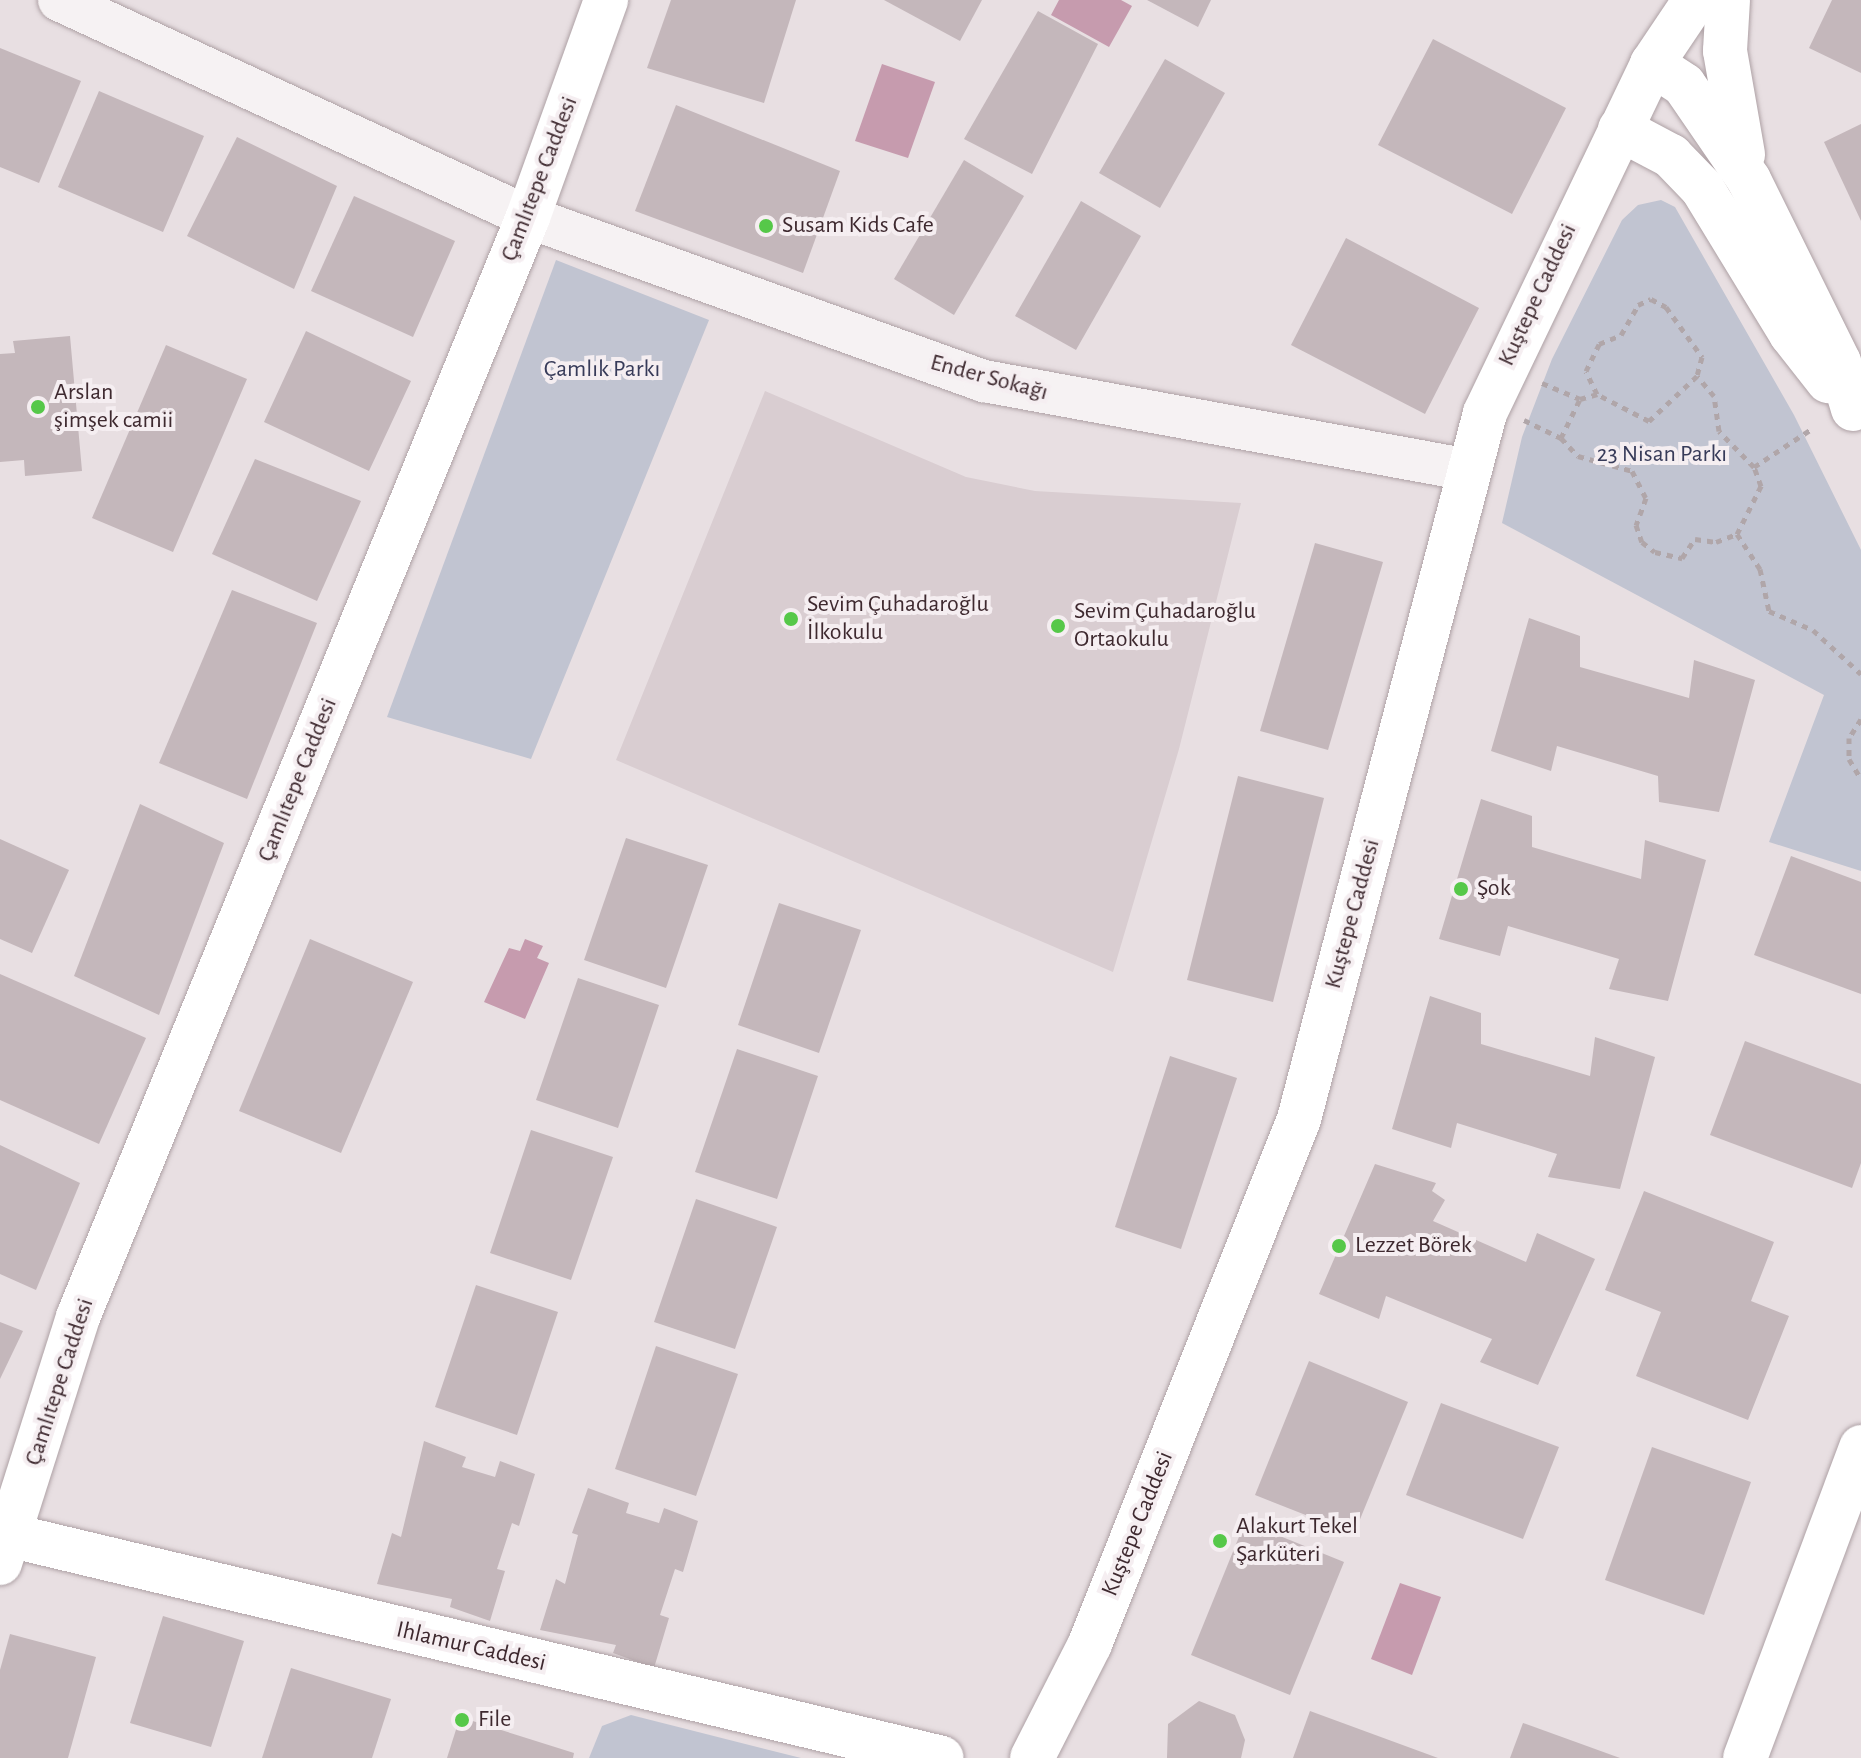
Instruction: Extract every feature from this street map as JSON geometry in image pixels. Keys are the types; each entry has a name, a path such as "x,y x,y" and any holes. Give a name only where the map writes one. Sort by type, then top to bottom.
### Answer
{"street":[{"name":"Ender Sokağı","path":"59,0 528,217 984,381 1469,470"},
{"name":"Çamlıtepe Caddesi","path":"4,1543 78,1317 528,217 606,0"},
{"path":"1652,64 1661,0"},
{"path":"1652,64 1695,0"},
{"path":"1728,0 1728,87 1749,180"},
{"path":"1652,64 1684,85 1749,180 1839,362 1857,417"},
{"name":"Kuştepe Caddesi","path":"1032,1758 1090,1644 1299,1119 1469,470 1510,354 1652,64"},
{"path":"1620,129 1671,156 1702,188 1791,334 1857,417"},
{"path":"1745,1758 1861,1447"},
{"name":"Ihlamur Caddesi","path":"4,1543 942,1758"}],"path":[{"path":"1651,299 1666,307 1678,332 1699,350 1697,376 1649,421 1597,394 1586,371 1593,352 1621,335 1638,305 1651,299"},
{"path":"1523,419 1561,438 1593,463 1632,471 1646,498 1636,531 1655,552 1682,558 1695,539 1716,542 1737,534 1759,499 1754,467 1719,431 1714,396 1697,376"},
{"path":"1538,381 1580,399 1597,394"},
{"path":"1561,438 1580,399"},
{"path":"1754,467 1813,428"},
{"path":"1737,534 1760,569 1769,611 1813,630 1861,674"},
{"path":"1861,719 1849,738 1849,759 1861,779"}],"shaded area":[{"path":"1059,0 1121,0 1132,6 1109,47 1051,15"},
{"path":"882,64 935,82 908,158 855,141"},
{"path":"765,391 966,477 1035,491 1241,503 1179,749 1113,972 616,760"},
{"path":"525,939 543,946 537,958 549,963 525,1019 484,1002 509,948 520,951"},
{"path":"1400,1583 1441,1597 1412,1675 1371,1659"}],"green space":[{"name":"23 Nisan Parkı","path":"1661,200 1675,207 1794,415 1861,550 1861,871 1769,842 1824,695 1502,523 1522,437 1552,359 1622,220 1638,205"},
{"name":"Çamlık Parkı","path":"556,260 709,320 531,759 387,717"},
{"path":"631,1715 801,1758 589,1758 602,1726"}],"building":[{"path":"671,0 796,0 764,103 647,68"},
{"path":"884,0 982,0 960,41"},
{"path":"1147,0 1211,0 1198,27"},
{"path":"1832,0 1861,0 1861,73 1809,48"},
{"path":"1038,11 1098,44 1032,174 964,139"},
{"path":"1433,39 1566,108 1512,214 1378,145"},
{"path":"0,48 81,81 39,183 0,167"},
{"path":"1165,59 1225,93 1160,208 1099,173"},
{"path":"99,91 204,136 163,232 58,187"},
{"path":"676,105 840,171 803,273 635,211"},
{"path":"1861,124 1861,221 1824,142"},
{"path":"237,137 337,186 294,289 187,236"},
{"path":"964,160 1024,196 954,315 894,279"},
{"path":"354,196 455,241 413,337 311,291"},
{"path":"1081,201 1141,236 1076,350 1015,316"},
{"path":"1346,238 1479,308 1425,414 1291,345"},
{"path":"306,331 411,381 369,471 264,422"},
{"name":"Arslan şimşek camii","path":"70,336 82,471 25,476 24,460 0,462 0,354 15,353 13,341"},
{"path":"166,345 247,379 173,552 92,518"},
{"path":"255,459 361,501 317,601 212,554"},
{"path":"1315,543 1383,562 1328,750 1260,731"},
{"path":"232,590 317,623 247,799 159,763"},
{"path":"1529,618 1580,636 1580,667 1689,698 1694,660 1755,680 1719,812 1659,802 1658,776 1557,746 1551,771 1491,751"},
{"path":"1238,776 1324,798 1273,1002 1187,980"},
{"path":"1481,799 1532,816 1532,847 1641,879 1645,840 1706,860 1668,1001 1609,989 1619,959 1508,926 1500,956 1439,939"},
{"path":"140,804 224,843 159,1015 74,976"},
{"path":"626,838 708,865 666,988 584,960"},
{"path":"0,839 69,870 32,953 0,939"},
{"path":"1791,856 1861,882 1861,994 1754,955"},
{"path":"779,903 861,930 819,1053 738,1025"},
{"path":"310,939 413,982 341,1153 239,1111"},
{"path":"0,974 146,1038 99,1144 0,1100"},
{"path":"578,978 659,1005 618,1128 536,1100"},
{"path":"1430,996 1481,1013 1481,1044 1590,1076 1595,1037 1655,1057 1620,1189 1548,1177 1557,1154 1457,1123 1451,1148 1392,1129"},
{"path":"1745,1041 1861,1084 1861,1163 1852,1188 1710,1135"},
{"path":"737,1049 818,1076 777,1199 695,1172"},
{"path":"1170,1056 1237,1078 1181,1249 1115,1227"},
{"path":"531,1130 613,1157 571,1280 490,1253"},
{"path":"0,1145 80,1183 36,1290 0,1274"},
{"path":"1375,1164 1436,1183 1432,1191 1445,1200 1433,1221 1526,1262 1537,1233 1595,1259 1538,1385 1480,1362 1492,1339 1386,1296 1379,1319 1319,1294"},
{"path":"1644,1191 1774,1242 1751,1301 1789,1316 1748,1420 1636,1376 1661,1312 1605,1290"},
{"path":"696,1199 777,1227 735,1349 654,1322"},
{"path":"476,1285 558,1312 517,1435 435,1407"},
{"path":"0,1322 23,1331 0,1379"},
{"path":"656,1346 738,1374 696,1496 615,1469"},
{"path":"1309,1361 1408,1402 1354,1534 1255,1495"},
{"path":"1441,1403 1559,1447 1523,1539 1406,1495"},
{"path":"424,1441 466,1457 462,1467 495,1477 500,1461 535,1474 519,1526 512,1523 497,1569 505,1571 490,1621 450,1607 452,1599 377,1584 392,1533 401,1537"},
{"path":"1652,1447 1751,1482 1704,1615 1605,1580"},
{"path":"588,1488 629,1503 626,1513 659,1523 664,1508 698,1521 683,1572 675,1569 660,1615 669,1618 654,1668 613,1653 616,1645 540,1630 556,1579 565,1584 578,1535 572,1533"},
{"path":"1245,1522 1344,1562 1290,1695 1191,1655"},
{"path":"163,1616 244,1641 211,1747 130,1723"},
{"path":"10,1634 96,1657 68,1758 0,1758 0,1670"},
{"path":"291,1668 391,1699 372,1758 262,1758"},
{"path":"1199,1701 1235,1715 1245,1740 1241,1758 1167,1758 1168,1724"},
{"path":"1310,1711 1438,1758 1293,1758"},
{"path":"460,1717 574,1753 573,1758 447,1758"},
{"path":"1523,1723 1620,1758 1510,1758"}],"place":[{"name":"Susam Kids Cafe","path":"766,226"},
{"name":"Arslan şimşek camii","path":"38,407"},
{"name":"Sevim Çuhadaroğlu İlkokulu","path":"791,619"},
{"name":"Sevim Çuhadaroğlu Ortaokulu","path":"1058,626"},
{"name":"Şok","path":"1461,889"},
{"name":"Lezzet Börek","path":"1339,1246"},
{"name":"Alakurt Tekel Şarküteri","path":"1220,1541"},
{"name":"File","path":"462,1720"}]}
